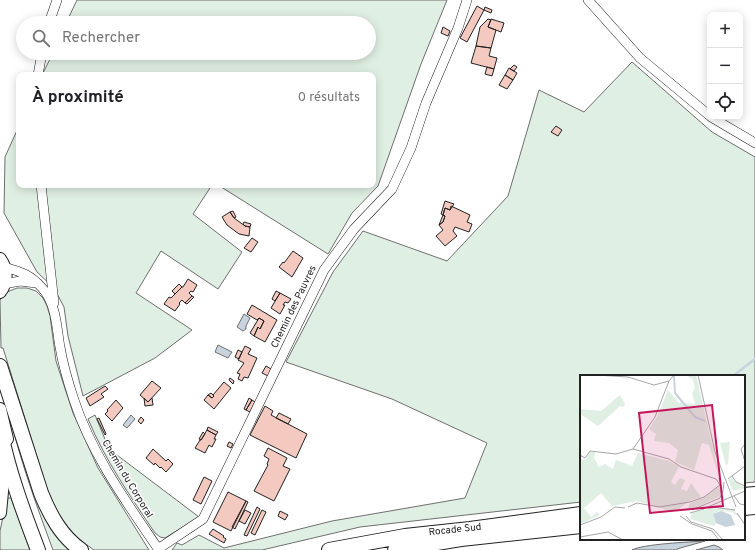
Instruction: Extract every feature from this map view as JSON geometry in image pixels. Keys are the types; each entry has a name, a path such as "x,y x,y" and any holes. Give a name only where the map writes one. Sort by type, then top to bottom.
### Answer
{"highway":[{"path":"0,366 41,493 54,521 74,545 81,550"},
{"path":"0,429 3,446 18,494 38,550"},
{"path":"745,495 755,494"},
{"path":"745,508 755,507"},
{"name":"Rocade Sud","path":"329,550 405,536 580,514"},
{"name":"Rocade Sud","path":"395,550 462,539 580,526"}],"main road":[{"path":"2,263 6,276 2,288"},
{"path":"0,408 8,442 44,550"},
{"path":"0,455 3,481 0,512"}],"street":[{"path":"51,16 57,0"},
{"name":"Chemin des Pauvres","path":"158,549 203,519 324,270 354,229 392,189 411,148 426,103 458,28 467,0"},
{"path":"588,0 640,58 707,114"},
{"path":"39,72 41,60"},
{"path":"715,120 755,143"},
{"path":"41,188 54,310"},
{"name":"Chemin du Corporal","path":"2,263 22,273 36,283 50,299 54,310 66,373 80,417 100,460 158,549"},
{"path":"2,288 20,281 36,283"}],"green space":[{"path":"77,0 447,0 421,64 378,186 352,213 328,254 223,188 376,188 376,72 44,72 50,60 376,60 376,16 69,16"},
{"path":"632,62 712,132 755,157 755,482 745,483 745,375 580,375 580,502 360,527 262,550 172,550 177,543 182,545 199,535 224,548 332,521 465,498 487,443 392,399 286,362 333,272 363,231 447,261 508,196 539,90 584,112"},
{"path":"16,133 16,188 210,188 193,214 242,252 218,289 161,251 136,293 192,330 155,358 83,396 68,336 64,307 54,288 37,272 4,213 5,157"},
{"path":"17,288 27,288 36,291 43,298 50,316 56,361 73,413 98,468 149,550 94,550 76,537 59,516 47,489 3,348 1,348 0,300 7,292"},
{"path":"5,395 15,424 74,550 53,550 32,493 9,415"},
{"path":"95,415 109,449 199,517 165,538 160,537 155,533 118,478 102,449 88,419"},
{"path":"7,498 11,498 30,550 0,550 0,531"}],"shaded area":[{"path":"244,314 250,318 246,329 243,331 237,327"},
{"path":"218,345 232,352 228,358 215,352"},
{"path":"131,415 135,419 127,428 123,425"},
{"path":"705,541 677,550 632,550 646,546"},
{"path":"714,545 723,550 696,550"}],"building":[{"path":"477,6 484,10 467,42 460,38"},
{"path":"485,7 492,10 491,13 484,10"},
{"path":"488,19 491,20 488,27 496,30 491,48 476,46 480,27"},
{"path":"491,19 504,23 501,32 488,27"},
{"path":"443,27 450,31 448,36 441,33"},
{"path":"476,46 491,48 489,56 497,58 494,69 471,63"},
{"path":"514,65 517,67 514,71 510,69"},
{"path":"487,67 494,69 492,76 485,74"},
{"path":"509,68 517,73 513,80 505,75"},
{"path":"505,75 513,80 507,89 499,85"},
{"path":"556,126 562,130 558,136 551,132"},
{"path":"445,201 454,204 450,210 445,208 443,215 441,214"},
{"path":"451,206 470,215 467,222 472,224 469,232 455,227 453,231 457,236 445,246 436,236 443,230 439,225 443,222 445,208 450,210"},
{"path":"233,211 236,217 234,218 230,212"},
{"path":"230,212 234,218 245,226 250,227 249,236 239,234 227,225 222,217"},
{"path":"443,215 445,216 443,222 439,225"},
{"path":"244,222 251,224 250,227 245,226 243,224"},
{"path":"252,238 258,242 251,252 244,248"},
{"path":"293,251 303,258 292,277 279,267"},
{"path":"188,279 197,285 193,292 191,291 189,293 192,296 185,303 182,300 175,311 164,304 169,297 171,298 183,287"},
{"path":"179,284 182,287 175,294 172,291"},
{"path":"276,291 280,293 275,301 272,299"},
{"path":"280,293 291,299 288,303 285,302 280,314 271,308"},
{"path":"192,296 194,297 187,304 185,303"},
{"path":"252,305 277,320 265,342 254,336 258,327 260,329 264,321 259,318 257,320 247,314"},
{"path":"259,318 264,321 260,329 258,327 254,336 250,333"},
{"path":"245,346 251,349 248,354 257,358 248,378 244,377 242,381 238,379 240,374 237,373 244,363 238,360"},
{"path":"238,350 242,352 239,359 235,357"},
{"path":"266,366 271,369 268,376 262,373"},
{"path":"230,378 234,381 233,384 229,380"},
{"path":"152,381 161,388 148,402 140,395"},
{"path":"224,382 231,388 214,409 204,400 208,395 212,398"},
{"path":"105,386 108,389 101,394 104,397 90,406 86,398"},
{"path":"211,393 214,396 212,398 208,395"},
{"path":"144,398 148,402 152,398 153,405 145,406"},
{"path":"249,398 252,400 246,410 244,409"},
{"path":"116,400 123,408 112,421 105,414"},
{"path":"252,400 255,402 250,412 246,410"},
{"path":"265,406 273,411 271,415 307,434 296,458 250,435"},
{"path":"279,413 291,419 288,424 276,418"},
{"path":"141,417 144,420 141,424 138,421"},
{"path":"99,418 106,434 105,435 97,419"},
{"path":"208,427 218,432 216,435 207,430"},
{"path":"207,430 216,435 214,439 216,439 212,447 209,445 205,453 195,448"},
{"path":"203,432 205,434 201,440 199,439"},
{"path":"229,442 233,444 231,448 227,446"},
{"path":"268,448 287,458 283,466 290,469 274,501 254,491 268,465 269,459 264,456"},
{"path":"153,449 166,461 168,459 173,464 166,472 161,467 160,468 155,463 154,465 146,458"},
{"path":"204,477 212,481 201,504 193,500"},
{"path":"228,492 246,501 231,531 213,522"},
{"path":"246,501 248,502 235,529 232,527"},
{"path":"257,507 260,509 247,536 244,535"},
{"path":"245,510 251,513 245,524 239,521"},
{"path":"262,510 266,512 255,535 251,533"},
{"path":"280,511 288,515 285,520 278,516"},
{"path":"213,529 224,536 223,537 226,539 224,543 209,534"}],"waterway":[{"path":"734,375 755,359"}]}
